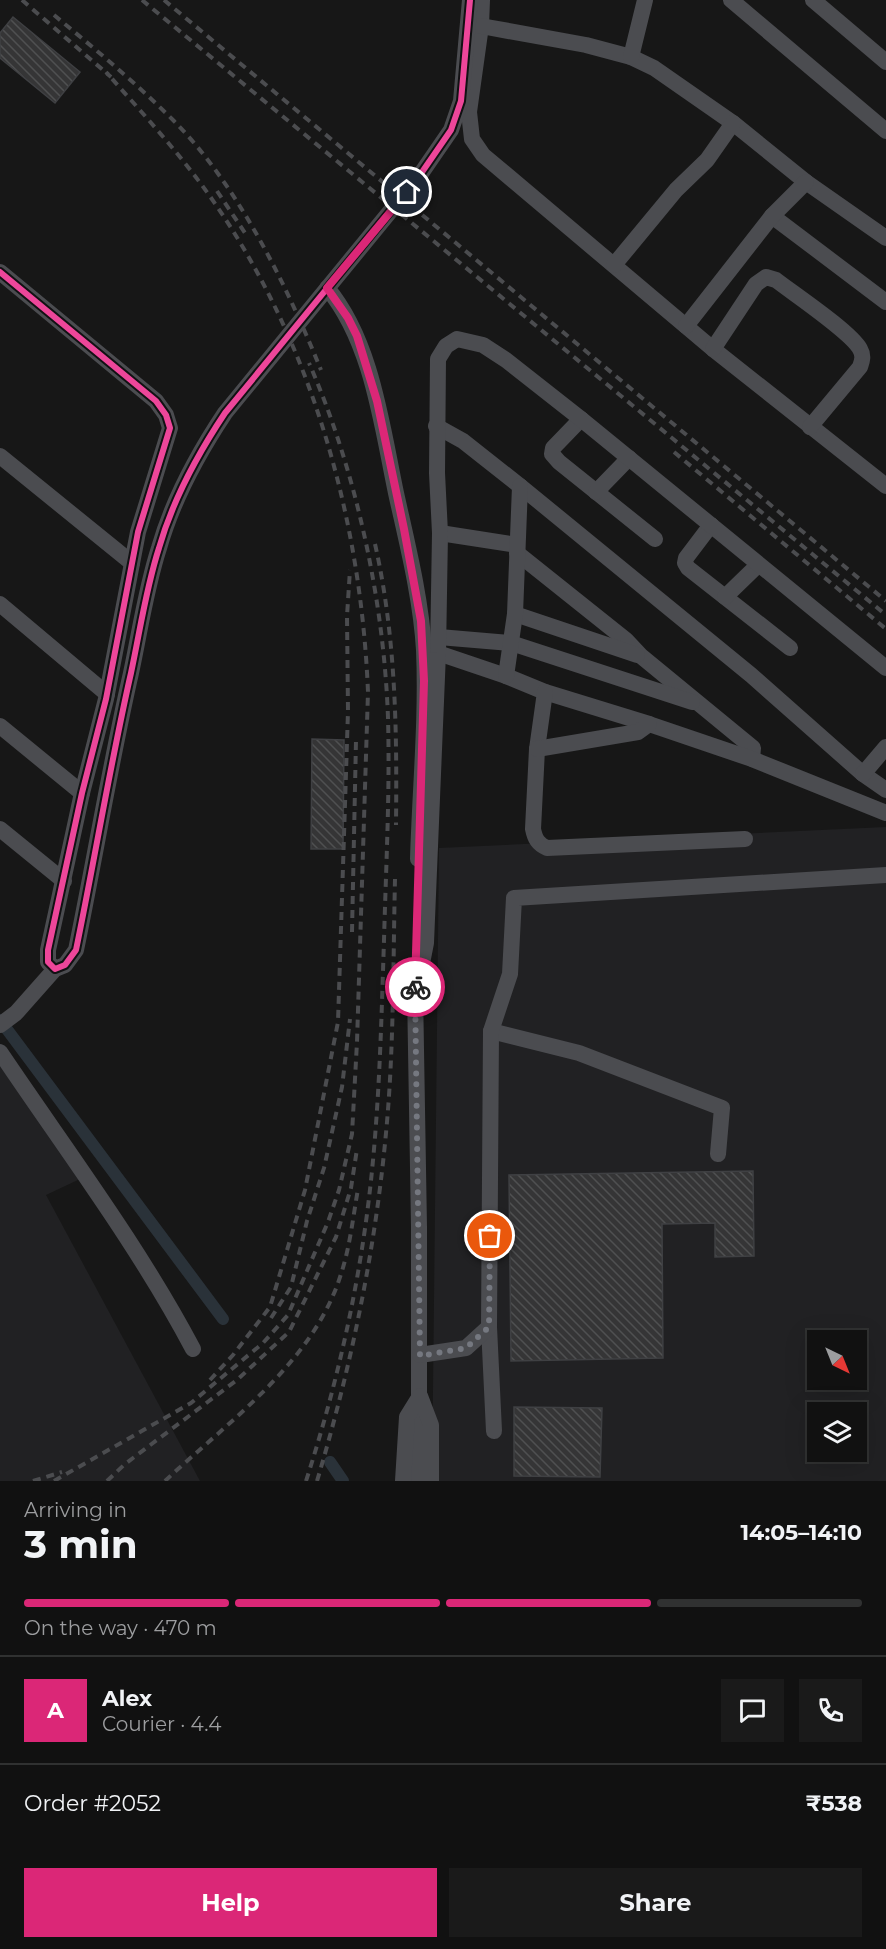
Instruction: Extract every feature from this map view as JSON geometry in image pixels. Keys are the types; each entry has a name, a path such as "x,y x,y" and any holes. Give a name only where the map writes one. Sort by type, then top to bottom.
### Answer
{"street":[{"path":"4,1022 55,969 65,965 76,950 126,696 158,549 186,478 225,413 420,176 451,130 461,101 470,0"},
{"path":"482,0 481,27 469,112 472,139 483,154 714,350 886,486"},
{"path":"632,57 645,0"},
{"path":"731,0 886,131"},
{"path":"821,3 886,62"},
{"path":"481,27 586,45 632,57 654,68 733,123 806,182 886,238"},
{"path":"614,265 676,190 706,160 733,123"},
{"path":"686,326 772,216 806,182"},
{"path":"772,216 886,302"},
{"path":"0,273 156,401 166,415 170,428 138,532 107,694 82,793 48,950 48,962 55,969"},
{"path":"714,350 756,284 766,276 776,280 847,335 860,348 863,358 860,368 810,428"},
{"path":"327,288 343,310 357,336 377,401 421,621 424,681 414,960 420,1356 419,1481"},
{"path":"415,999 426,943 438,645 440,533 436,426 438,359 446,345 457,339 483,345 506,360 886,668"},
{"path":"581,419 553,448 552,454 655,539"},
{"path":"436,426 463,441 520,486 751,675 863,774 886,790"},
{"path":"0,456 132,563"},
{"path":"596,492 629,458"},
{"path":"506,676 515,614 520,486"},
{"path":"711,525 686,558 685,563 688,568 789,648"},
{"path":"440,533 517,549 626,640 641,656 753,748 752,759"},
{"path":"724,597 758,565"},
{"path":"0,604 107,694"},
{"path":"515,614 641,656"},
{"path":"438,645 511,643 702,705"},
{"path":"438,645 545,692 752,759 886,813"},
{"path":"545,692 537,748 533,829 537,841 542,845 547,848 745,839"},
{"path":"537,748 638,732 649,724"},
{"path":"0,726 82,793"},
{"path":"863,774 886,747"},
{"path":"0,828 64,881"},
{"path":"494,1431 489,1327 491,1031 510,974 514,898 886,875"},
{"path":"491,1031 579,1053 722,1108 718,1154"},
{"path":"0,1052 114,1220 178,1321 193,1349"},
{"path":"420,1356 466,1348 489,1327"},
{"path":"403,1481 407,1417 419,1402"},
{"path":"419,1402 431,1425 431,1481"}],"shaded area":[{"path":"886,827 886,1481 432,1481 439,848"},
{"path":"0,1066 80,1179 46,1195 200,1481 0,1481"}],"building":[{"path":"13,17 80,72 55,103 0,58 0,33"},
{"path":"312,739 344,740 343,849 311,849"},
{"path":"753,1171 754,1256 715,1257 715,1223 662,1224 663,1358 511,1361 509,1175"},
{"path":"514,1407 602,1408 600,1477 514,1476"}],"waterway":[{"path":"0,1020 223,1319"},
{"path":"330,1462 343,1481"}],"railway":[{"path":"22,0 111,77"},
{"path":"142,0 886,615"},
{"path":"164,0 886,601"},
{"path":"54,15 160,107 198,147 240,206 259,238 292,304 321,370"},
{"path":"54,1481 191,1403 263,1343 288,1315 328,1222 339,1190 352,1134 357,1042 368,692 355,563 326,437 305,376 280,317 250,260 191,170 106,72"},
{"path":"217,191 247,236"},
{"path":"306,1481 326,1415 350,1316 371,1180 377,1112 388,829 388,718 381,628 374,582 354,491 341,447 309,363"},
{"path":"674,452 886,629"},
{"path":"375,544 387,614 394,684 396,825"},
{"path":"210,1380 233,1355 270,1307 305,1190 338,1022 350,570"},
{"path":"352,932 356,740"},
{"path":"317,1481 351,1352 368,1265 381,1177 390,1070 395,879"},
{"path":"271,1318 291,1287 307,1221 324,1168 342,1087 350,1019"},
{"path":"107,1481 125,1464 237,1380 289,1332 336,1237 351,1188 357,1149"},
{"path":"165,1481 267,1388 311,1335 328,1306 341,1274 358,1189"},
{"path":"33,1481 62,1472"}],"cycle path":[{"path":"0,272 156,401 166,415 170,428 138,532 106,699 82,793 48,950 48,962 55,969 65,965 76,950 116,742 154,563 179,495 196,461 225,413 420,175 451,130 461,101 470,0"}],"way so far":[{"path":"415,987 420,1356 466,1348 489,1327 490,1236"}],"route":[{"path":"407,192 327,288 348,318 357,336 377,401 421,621 424,681 415,987"}]}
